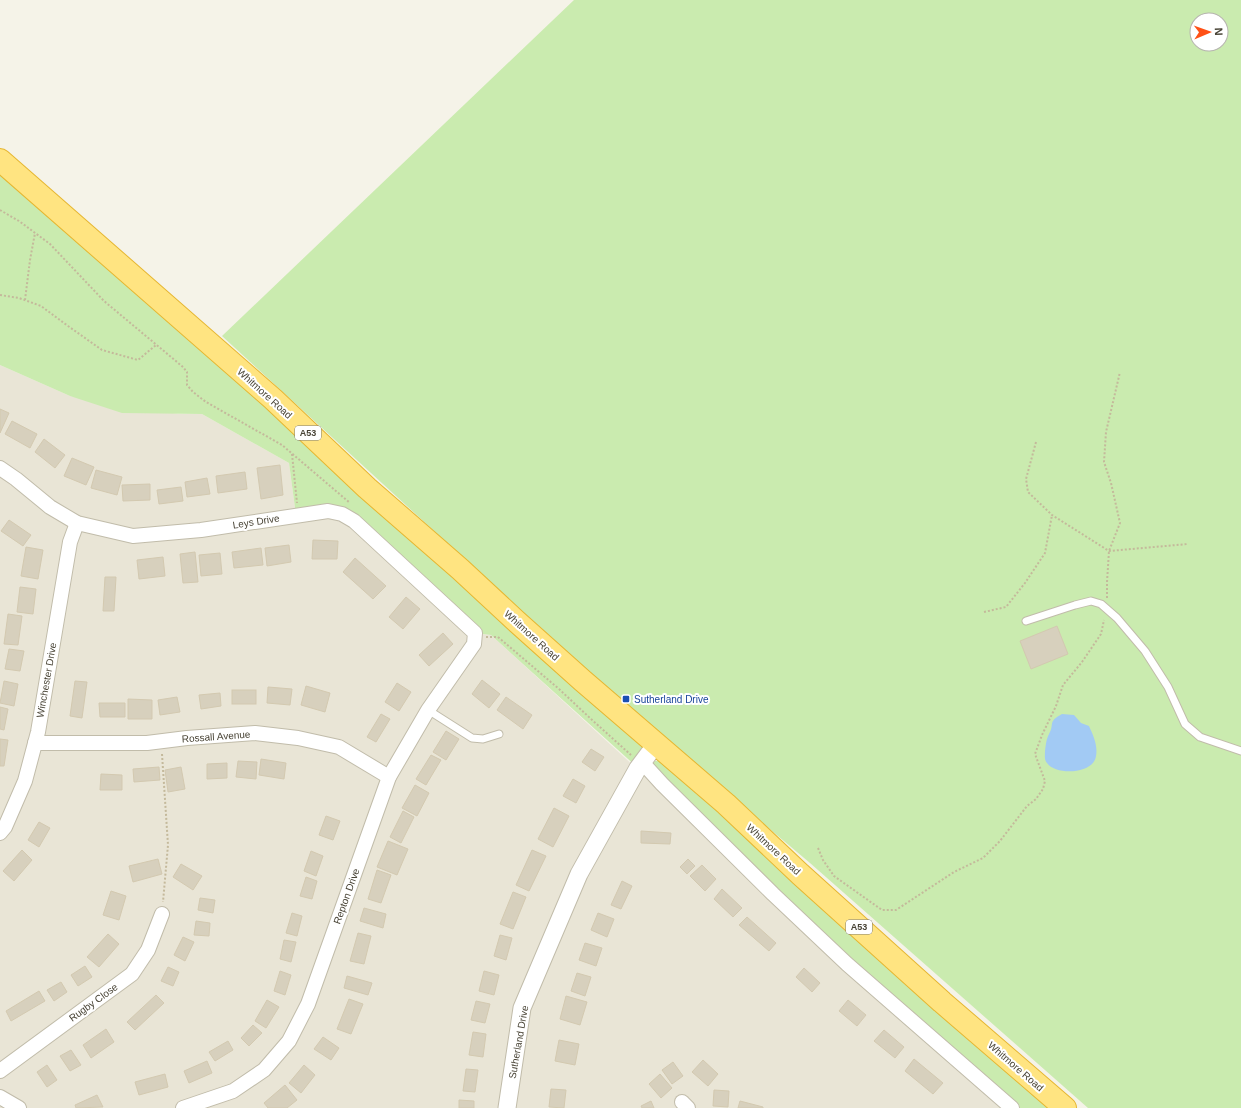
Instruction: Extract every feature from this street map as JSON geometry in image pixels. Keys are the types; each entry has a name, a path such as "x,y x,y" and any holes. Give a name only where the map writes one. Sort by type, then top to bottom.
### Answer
{"highway":[{"name":"Whitmore Road","path":"0,160 273,399 367,488 466,574 583,681 726,804 800,874 942,1002 1065,1108"}],"street":[{"name":"Leys Drive","path":"0,468 50,507 77,523 133,536 201,530 298,514 328,511 342,514 352,520 475,633 474,640"},
{"name":"Winchester Drive","path":"0,833 5,827 25,781 38,732 70,542 77,523"},
{"name":"Repton Drive","path":"183,1108 233,1091 264,1070 289,1041 308,1004 389,777 428,710 474,640"},
{"name":"Rossall Avenue","path":"35,743 147,743 255,733 298,738 339,747 389,777"},
{"name":"Sutherland Drive","path":"508,1108 522,1008 579,874 642,762 656,744"},
{"path":"642,762 662,784 773,894 847,964 1012,1108"},
{"name":"Rugby Close","path":"0,1071 132,974 148,950 162,914"},
{"path":"0,1097 19,1108"}],"lane":[{"path":"1026,621 1091,601 1101,604 1117,618 1144,651 1168,687 1185,724 1200,737 1241,750"},
{"path":"428,710 472,738 484,740 499,734"}],"path":[{"path":"0,210 19,221 50,244 104,301 183,367 187,372 188,385 193,392 206,402 282,445 355,507 352,520"},
{"path":"25,300 35,233"},
{"path":"0,295 19,298 40,306 102,350 138,360 156,345"},
{"path":"818,848 823,860 834,876 882,910 896,910 954,872 983,858 1000,841 1027,806 1036,799 1043,790 1045,781 1035,754 1042,735 1056,706 1063,685 1082,662 1101,634 1107,610 1109,551 1120,523 1111,483 1104,462 1106,432 1120,372"},
{"path":"1036,442 1026,478 1028,492 1052,515 1109,551 1188,544"},
{"path":"292,454 298,514"},
{"path":"984,612 1006,607 1025,583 1045,553 1052,515"},
{"path":"474,640 498,637 559,689 627,752 642,762"},
{"path":"162,741 168,845 162,914"}],"shaded area":[{"path":"0,365 70,396 179,414 202,414 289,463 296,515 342,514 474,633 491,635 770,891 1012,1108 0,1108"}],"green space":[{"path":"574,0 1241,0 1241,1108 1088,1108 810,863 587,675 470,564 222,336"},
{"path":"0,160 656,744 638,768 491,635 475,633 354,521 296,515 289,463 202,414 122,413 70,396 0,365"},
{"path":"656,745 1064,1108 1012,1108 863,978 650,768 655,761 658,761"}],"water":[{"path":"1062,714 1074,715 1081,723 1089,726 1096,744 1096,756 1094,762 1089,767 1074,771 1058,770 1052,767 1045,760 1046,742 1051,731 1052,723 1054,719"}],"building":[{"path":"0,409 9,413 0,433"},
{"path":"12,421 37,434 30,448 5,434"},
{"path":"44,439 65,455 55,468 35,452"},
{"path":"72,458 94,467 86,485 64,476"},
{"path":"280,465 283,495 261,499 257,468"},
{"path":"96,470 122,477 117,495 91,488"},
{"path":"245,472 247,489 218,493 216,476"},
{"path":"207,478 210,494 187,497 185,482"},
{"path":"150,484 150,500 123,501 122,485"},
{"path":"181,487 183,501 159,504 157,490"},
{"path":"9,520 31,535 23,546 1,531"},
{"path":"313,540 338,541 337,559 312,559"},
{"path":"289,545 291,562 267,566 265,548"},
{"path":"26,547 43,550 38,579 21,576"},
{"path":"261,548 263,565 234,568 232,552"},
{"path":"195,552 198,582 183,583 180,554"},
{"path":"220,553 222,574 201,576 199,555"},
{"path":"163,557 165,576 139,579 137,560"},
{"path":"355,558 386,586 373,599 343,572"},
{"path":"105,577 116,577 114,611 103,611"},
{"path":"20,587 36,589 33,614 17,612"},
{"path":"406,597 420,609 403,629 389,617"},
{"path":"8,614 22,616 18,645 4,644"},
{"path":"1057,626 1068,654 1031,669 1020,641"},
{"path":"443,633 453,644 429,666 419,655"},
{"path":"9,649 24,651 20,671 5,669"},
{"path":"482,680 500,694 489,708 472,694"},
{"path":"4,681 18,684 14,706 0,703"},
{"path":"75,681 87,682 82,718 70,716"},
{"path":"397,683 411,692 399,711 385,702"},
{"path":"306,686 330,693 325,712 301,705"},
{"path":"268,687 292,689 290,705 267,703"},
{"path":"232,690 256,690 256,704 232,704"},
{"path":"220,693 221,706 201,709 199,695"},
{"path":"177,697 180,712 160,715 158,700"},
{"path":"506,697 532,715 523,729 497,710"},
{"path":"128,699 152,700 152,719 128,719"},
{"path":"99,703 125,703 125,717 100,717"},
{"path":"0,707 8,709 4,730 0,729"},
{"path":"381,714 390,719 376,742 367,737"},
{"path":"446,731 459,739 446,760 433,752"},
{"path":"0,739 8,740 4,766 0,766"},
{"path":"591,749 604,757 595,771 582,762"},
{"path":"431,755 441,760 426,785 416,779"},
{"path":"261,759 286,763 284,779 259,775"},
{"path":"238,761 257,762 256,779 236,777"},
{"path":"227,763 227,778 207,779 207,764"},
{"path":"159,767 160,780 134,782 133,769"},
{"path":"181,767 185,789 168,792 165,770"},
{"path":"101,774 122,775 122,790 100,790"},
{"path":"573,779 585,786 576,803 563,796"},
{"path":"415,785 429,793 417,816 402,808"},
{"path":"554,808 569,816 553,847 538,839"},
{"path":"403,811 414,817 401,843 390,837"},
{"path":"326,816 340,821 333,840 319,835"},
{"path":"39,822 50,828 39,847 28,840"},
{"path":"641,831 671,833 670,844 641,843"},
{"path":"388,841 408,849 397,875 377,867"},
{"path":"22,850 32,860 14,881 3,871"},
{"path":"532,850 546,856 529,891 516,885"},
{"path":"311,851 323,856 316,876 304,871"},
{"path":"158,859 162,874 133,882 129,866"},
{"path":"688,859 695,866 687,874 680,867"},
{"path":"181,864 202,876 193,890 173,877"},
{"path":"702,865 716,879 705,891 690,876"},
{"path":"377,870 391,875 381,903 368,899"},
{"path":"306,877 317,881 312,899 300,896"},
{"path":"622,881 632,886 621,909 611,905"},
{"path":"722,889 742,908 733,917 714,899"},
{"path":"111,891 126,896 119,920 103,915"},
{"path":"513,892 526,897 513,929 500,924"},
{"path":"200,898 215,900 213,913 198,910"},
{"path":"364,908 386,914 383,928 360,921"},
{"path":"292,913 302,916 297,936 286,933"},
{"path":"598,913 614,919 607,937 591,930"},
{"path":"747,917 776,943 769,951 739,925"},
{"path":"196,921 210,923 209,936 194,935"},
{"path":"358,933 371,936 364,964 350,961"},
{"path":"108,934 119,944 99,967 87,957"},
{"path":"500,935 512,938 506,960 494,956"},
{"path":"183,937 194,942 185,961 174,955"},
{"path":"284,940 296,942 291,962 280,959"},
{"path":"585,943 602,948 596,966 579,960"},
{"path":"85,966 92,977 78,986 71,975"},
{"path":"168,967 179,972 173,986 161,981"},
{"path":"804,968 820,983 812,992 796,977"},
{"path":"280,971 291,975 285,995 274,991"},
{"path":"484,971 499,975 494,995 479,991"},
{"path":"577,973 591,977 585,996 571,991"},
{"path":"347,976 372,983 368,995 344,988"},
{"path":"61,982 67,992 54,1001 47,990"},
{"path":"39,991 45,1001 11,1021 6,1011"},
{"path":"156,995 164,1003 135,1030 127,1022"},
{"path":"566,996 587,1002 580,1025 560,1019"},
{"path":"349,999 363,1004 351,1034 337,1029"},
{"path":"267,1000 279,1007 266,1028 255,1021"},
{"path":"848,1000 866,1015 857,1026 839,1011"},
{"path":"476,1001 490,1004 485,1023 471,1020"},
{"path":"253,1025 262,1033 249,1046 241,1038"},
{"path":"106,1029 114,1042 91,1058 83,1045"},
{"path":"884,1030 904,1047 895,1058 874,1041"},
{"path":"473,1032 486,1034 483,1057 469,1055"},
{"path":"323,1037 339,1048 331,1060 314,1049"},
{"path":"559,1040 579,1044 575,1065 555,1061"},
{"path":"228,1041 233,1050 215,1061 209,1052"},
{"path":"71,1050 81,1065 70,1071 60,1056"},
{"path":"914,1059 943,1083 933,1094 905,1071"},
{"path":"703,1060 718,1074 708,1086 692,1072"},
{"path":"207,1061 212,1073 189,1083 184,1071"},
{"path":"673,1062 683,1076 672,1084 662,1070"},
{"path":"47,1065 57,1080 47,1087 37,1072"},
{"path":"304,1065 315,1075 301,1093 289,1083"},
{"path":"466,1069 478,1070 475,1092 463,1091"},
{"path":"165,1074 168,1087 139,1095 135,1082"},
{"path":"660,1074 672,1088 661,1098 649,1084"},
{"path":"285,1085 297,1100 287,1108 268,1108 264,1103"},
{"path":"551,1089 566,1090 564,1108 549,1107"},
{"path":"714,1090 729,1091 728,1107 713,1106"},
{"path":"97,1095 103,1107 76,1108 75,1105"},
{"path":"459,1100 474,1101 474,1108 459,1108"},
{"path":"651,1101 654,1108 642,1108 641,1106"},
{"path":"740,1101 763,1107 763,1108 738,1108"}],"place":[{"name":"Sutherland Drive","path":"626,699"}]}
